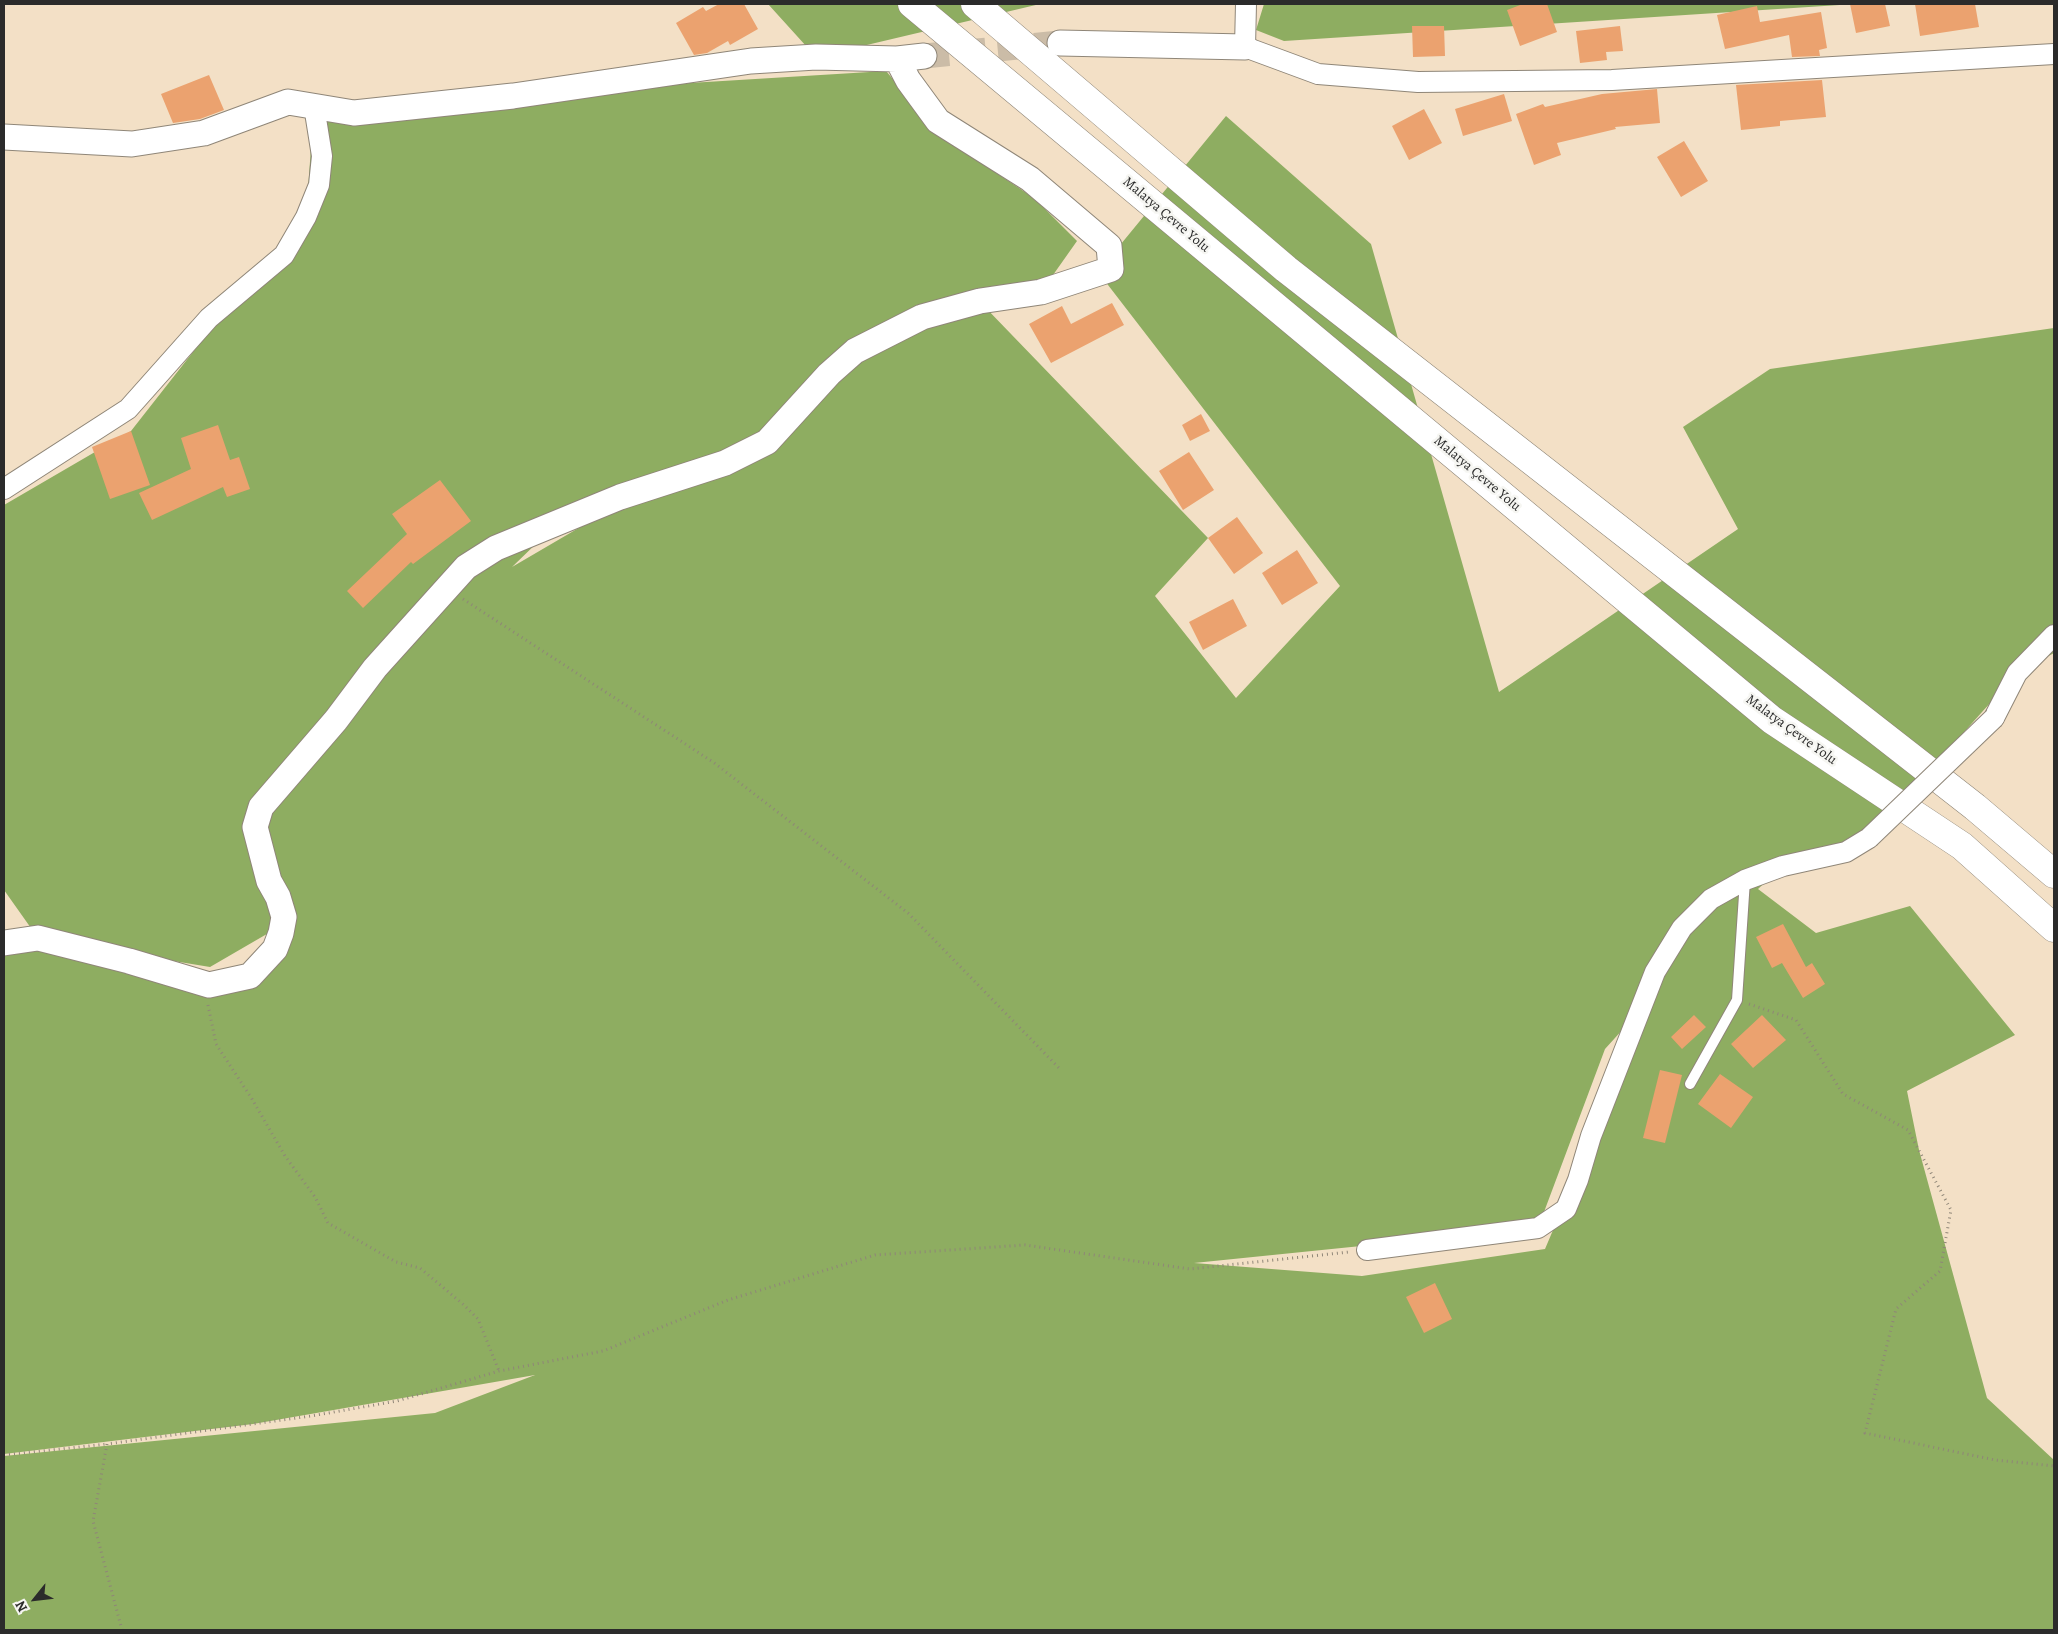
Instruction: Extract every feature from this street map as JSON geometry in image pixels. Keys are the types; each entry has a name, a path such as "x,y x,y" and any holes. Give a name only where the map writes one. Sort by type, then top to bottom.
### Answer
{"highway":[{"name":"Malatya Çevre Yolu","path":"912,4 1772,720 1962,846 2054,928"},
{"path":"975,4 1286,268 1967,801 2054,874"}],"street":[{"path":"1245,47 1246,4"},
{"path":"1060,43 1245,47 1318,74 1418,82 1612,80 2054,54"},
{"path":"4,138 132,144 204,133 288,102 354,113 512,96 751,61 816,57 897,59 924,56"},
{"path":"4,942 38,938 209,984 250,976 274,949 281,933 284,917 278,897 269,881 255,827 261,807 336,720 375,668 466,567 496,548 620,497 725,463 767,442 830,374 855,351 922,318 980,301 1041,292 1111,269 1109,246 1030,179 938,120 908,80 897,59"},
{"path":"4,489 128,409 209,318 284,254 306,217 319,185 322,156 314,106"},
{"path":"1367,1250 1538,1228 1566,1209 1578,1180 1591,1136 1655,972 1682,928 1711,899 1745,880 1783,866 1846,852 1869,838 1994,718 2017,673 2054,635"}],"lane":[{"path":"1690,1084 1737,1000 1745,880"}],"path":[{"path":"446,587 713,762 908,913 1059,1068"},
{"path":"209,984 207,1009 216,1044 252,1099 285,1156 315,1197 328,1223 396,1262 420,1268 464,1306 478,1319 499,1371"},
{"path":"1737,1000 1796,1020 1843,1094 1908,1130 1951,1210 1940,1271 1896,1309 1865,1433 1995,1460 2054,1466"},
{"path":"4,1454 107,1444 311,1416 397,1401 499,1371 604,1351 728,1300 875,1256 1026,1245 1190,1269 1367,1250"},
{"path":"107,1444 93,1521 122,1630"}],"green space":[{"path":"768,4 1040,4 816,57"},
{"path":"1264,4 1855,4 1284,41 1256,30"},
{"path":"886,71 942,137 1034,198 1077,241 1041,292 983,305 1208,538 1155,596 1236,698 1340,586 1098,272 1226,116 1371,244 1499,692 1738,529 1683,427 1770,369 2054,328 2054,653 2017,673 1869,838 1783,866 1758,889 1816,933 1910,906 2015,1035 1907,1091 1919,1150 1987,1398 2054,1460 2054,1630 4,1630 4,1456 435,1413 535,1375 253,1424 4,1454 4,951 38,938 4,890 4,505 131,431 244,287 306,217 314,106","holes":["659,481 512,567 568,513","272,931 274,950 209,985 46,940 210,967","1652,997 1545,1249 1362,1276 1194,1263 1538,1228 1605,1049"]}],"building":[{"path":"719,4 744,4 758,29 730,45 728,41 707,53 694,55 676,23 703,7 706,11"},
{"path":"1523,4 1547,4 1557,32 1520,46 1507,10"},
{"path":"1850,4 1885,4 1890,26 1856,33"},
{"path":"1915,4 1975,4 1979,27 1920,36"},
{"path":"1757,6 1760,22 1821,12 1827,48 1819,50 1820,56 1792,57 1789,35 1725,49 1717,15"},
{"path":"1412,26 1444,26 1445,56 1413,57"},
{"path":"1620,26 1623,51 1606,52 1607,60 1580,63 1576,31"},
{"path":"209,75 224,110 200,119 173,123 161,94"},
{"path":"1822,80 1826,117 1780,121 1780,126 1741,130 1736,85"},
{"path":"1657,89 1660,123 1615,127 1616,129 1557,143 1561,155 1534,165 1516,114 1543,104 1545,107 1602,94"},
{"path":"1504,94 1512,121 1463,136 1455,109"},
{"path":"1424,109 1442,143 1409,160 1392,126"},
{"path":"1684,141 1708,181 1681,197 1657,157"},
{"path":"1112,303 1124,325 1051,363 1029,324 1062,306 1071,324"},
{"path":"1201,414 1210,431 1190,441 1182,425"},
{"path":"218,425 230,460 239,457 250,489 227,497 223,487 152,520 139,493 191,469 181,438"},
{"path":"131,431 150,485 110,499 92,447"},
{"path":"1189,452 1214,490 1183,510 1159,471"},
{"path":"440,480 471,521 413,564 411,562 363,608 347,591 407,534 392,514"},
{"path":"1237,517 1263,553 1234,574 1208,538"},
{"path":"1297,550 1318,583 1282,605 1262,573"},
{"path":"1233,599 1247,626 1203,650 1189,622"},
{"path":"1783,924 1806,967 1812,963 1825,984 1803,998 1782,963 1772,968 1756,937"},
{"path":"1694,1015 1706,1027 1682,1049 1671,1037"},
{"path":"1762,1015 1786,1040 1753,1068 1731,1044"},
{"path":"1660,1070 1682,1075 1665,1143 1643,1138"},
{"path":"1720,1074 1753,1097 1731,1128 1698,1104"},
{"path":"1435,1283 1452,1319 1424,1333 1406,1297"}],"tunnel":[{"path":"924,56 1060,43"}]}
